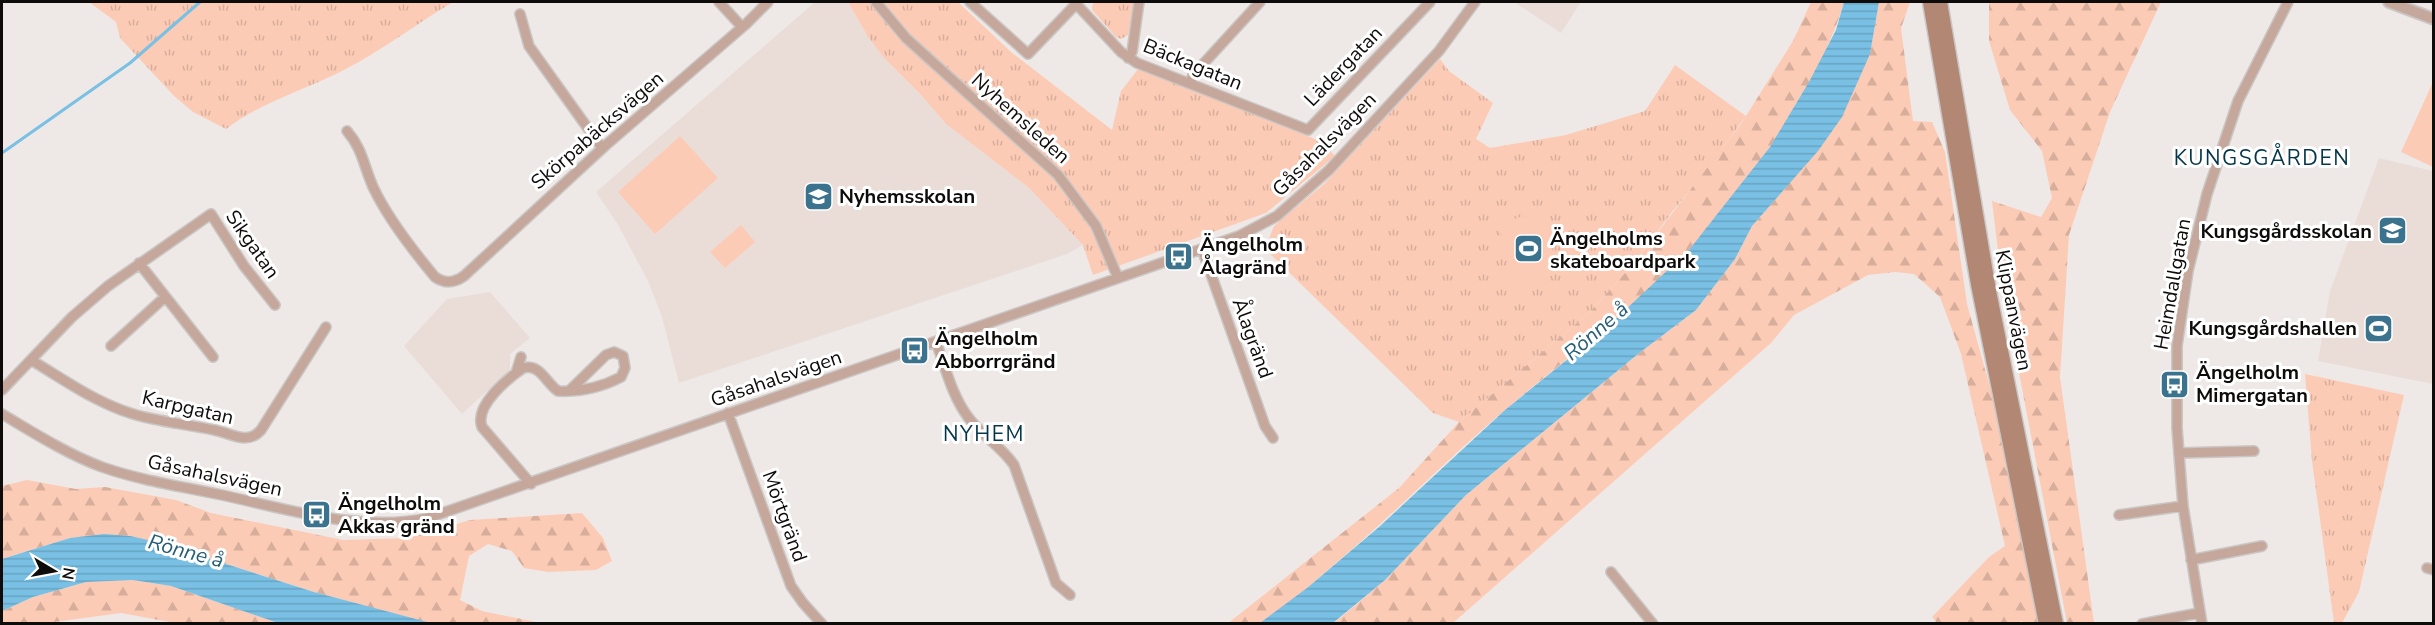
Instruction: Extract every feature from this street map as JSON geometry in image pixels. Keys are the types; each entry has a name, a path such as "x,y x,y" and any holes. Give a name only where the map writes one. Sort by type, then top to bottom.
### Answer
{"main road":[{"name":"Klippanvägen","path":"1929,2 1977,284 2045,624"},
{"name":"Klippanvägen","path":"1941,2 1990,291 2057,624"}],"street":[{"path":"719,2 742,27"},
{"name":"Skörpabäcksvägen","path":"347,131 358,144 370,179 385,208 435,277 448,282 464,276 602,148 768,2"},
{"name":"Nyhemsleden","path":"876,2 906,38 1058,175 1096,226 1118,278"},
{"path":"970,2 1028,54 1077,4"},
{"path":"1128,58 1132,52 1139,2"},
{"path":"1190,83 1193,75 1260,2"},
{"name":"Lädergatan","path":"1308,130 1430,2"},
{"path":"1462,2 1468,10"},
{"name":"Gåsahalsvägen","path":"2,414 72,454 120,472 347,520 392,523 416,521 531,484 728,413 1202,249 1266,224 1290,206 1329,170 1432,58 1475,2"},
{"name":"Heimdallgatan","path":"2202,624 2183,506 2175,384 2176,346 2188,271 2207,194 2238,100 2288,2"},
{"path":"2389,2 2433,19"},
{"name":"Bäckagatan","path":"1077,4 1128,58 1308,130"},
{"path":"520,14 529,46 602,148"},
{"name":"Sikgatan","path":"2,390 90,301 138,263 211,214 244,266 275,305"},
{"name":"Ålagränd","path":"1202,249 1265,426 1273,438"},
{"path":"138,263 213,357"},
{"path":"111,346 165,297"},
{"name":"Karpgatan","path":"31,360 120,410 218,430 239,438 250,438 261,430 326,327"},
{"path":"936,342 964,411 976,427 1008,455 1014,465 1056,583 1070,595"},
{"path":"531,484 482,427 480,420 484,405 526,366 533,367 556,390 569,391 584,390 620,378 625,370 624,357 614,352 606,355 569,391"},
{"path":"516,373 522,357"},
{"name":"Mörtgränd","path":"728,413 791,586 822,624"},
{"path":"2179,453 2254,451"},
{"path":"2119,514 2183,506"},
{"path":"2191,560 2262,546"},
{"path":"1611,572 1653,624"},
{"path":"2142,624 2199,613"}],"shaded area":[{"name":"Nyhemsskolan","path":"815,2 848,2 868,37 884,58 946,124 1029,188 1083,245 1067,254 679,383 662,317 648,281 617,223 596,192"},
{"path":"1519,2 1581,2 1561,33 1517,4"},
{"name":"Kungsgårdsskolan","path":"2379,158 2433,171 2433,384 2318,361 2330,291"},
{"path":"490,292 530,338 510,354 510,370 462,414 404,346 447,299"}],"green space":[{"path":"89,2 453,2 358,62 254,111 226,129 193,112 174,96 120,38 116,22"},
{"path":"848,2 958,2 1011,52 1112,130 1121,91 1139,68 1308,136 1323,143 1335,156 1266,213 1093,275 1083,245 1029,188 946,124 884,58 868,37"},
{"path":"1093,2 1134,2 1128,35 1121,39 1116,37 1092,10"},
{"path":"1811,2 1844,2 1818,67 1780,133 1735,195 1689,250 1646,293 1505,410 1289,603 1263,622 1227,624 1399,488 1459,422 1589,313 1634,263 1741,124 1793,41"},
{"path":"1879,2 1910,2 1901,28 1913,121 1932,122 1945,152 1967,304 1997,413 2038,623 2023,623 2022,621 2014,624 1937,623 1932,617 1989,557 2005,546 1961,354 1940,297 1914,274 1895,272 1868,275 1794,315 1771,343 1453,623 1333,624 1385,580 1466,495 1638,354 1696,310 1735,259 1752,226 1798,173 1870,54"},
{"path":"1989,2 2161,2 2110,112 2069,235 2060,377 2094,623 2067,623 2002,284 1992,201 2041,217 2052,198 2042,151 2010,110 1989,41"},
{"path":"1440,59 1449,71 1493,103 1476,139 1490,148 1566,135 1645,111 1675,65 1746,116 1634,263 1589,313 1459,422 1433,413 1265,249 1274,226 1324,184"},
{"path":"2433,82 2433,167 2401,152"},
{"path":"680,136 718,178 655,234 618,192"},
{"name":"Ängelholms skateboardpark","path":"1540,211 1560,273 1517,287 1498,224"},
{"path":"741,225 755,242 725,268 710,252"},
{"path":"2305,374 2404,395 2359,592 2342,623 2334,623 2312,461"},
{"path":"27,480 76,489 105,487 176,500 211,513 343,540 408,538 470,520 582,513 603,538 612,561 596,570 548,572 524,568 512,551 488,544 469,556 460,600 482,611 541,623 431,624 314,592 157,542 70,538 2,559 2,486"},
{"path":"133,580 171,586 278,623 175,623 121,613 47,623 2,624 2,611 33,597 86,582"}],"water":[{"path":"1844,2 1879,2 1870,54 1842,117 1818,151 1752,226 1735,259 1696,310 1638,354 1466,495 1385,580 1333,623 1260,623 1307,588 1379,527 1505,410 1605,329 1689,250 1770,147 1809,82 1836,30"},
{"path":"104,534 130,536 157,542 314,592 431,623 278,623 171,586 133,580 86,582 33,597 2,611 2,559 70,538"}],"waterway":[{"path":"2,153 130,63 200,2"}],"place":[{"name":"Nyhemsskolan","path":"818,196"},
{"name":"Kungsgårdsskolan","path":"2393,231"},
{"name":"Ängelholms skateboardpark","path":"1529,249"},
{"name":"Ängelholm Ålagränd","path":"1179,256"},
{"name":"Kungsgårdshallen","path":"2378,328"},
{"name":"Ängelholm Abborrgränd","path":"914,350"},
{"name":"Ängelholm Mimergatan","path":"2175,384"},
{"name":"Ängelholm Akkas gränd","path":"317,515"}],"district":[{"name":"KUNGSGÅRDEN","path":"2262,158"},
{"name":"NYHEM","path":"984,434"}],"water label":[{"name":"Rönne å","path":"1596,331"},
{"name":"Rönne å","path":"186,551"}]}
